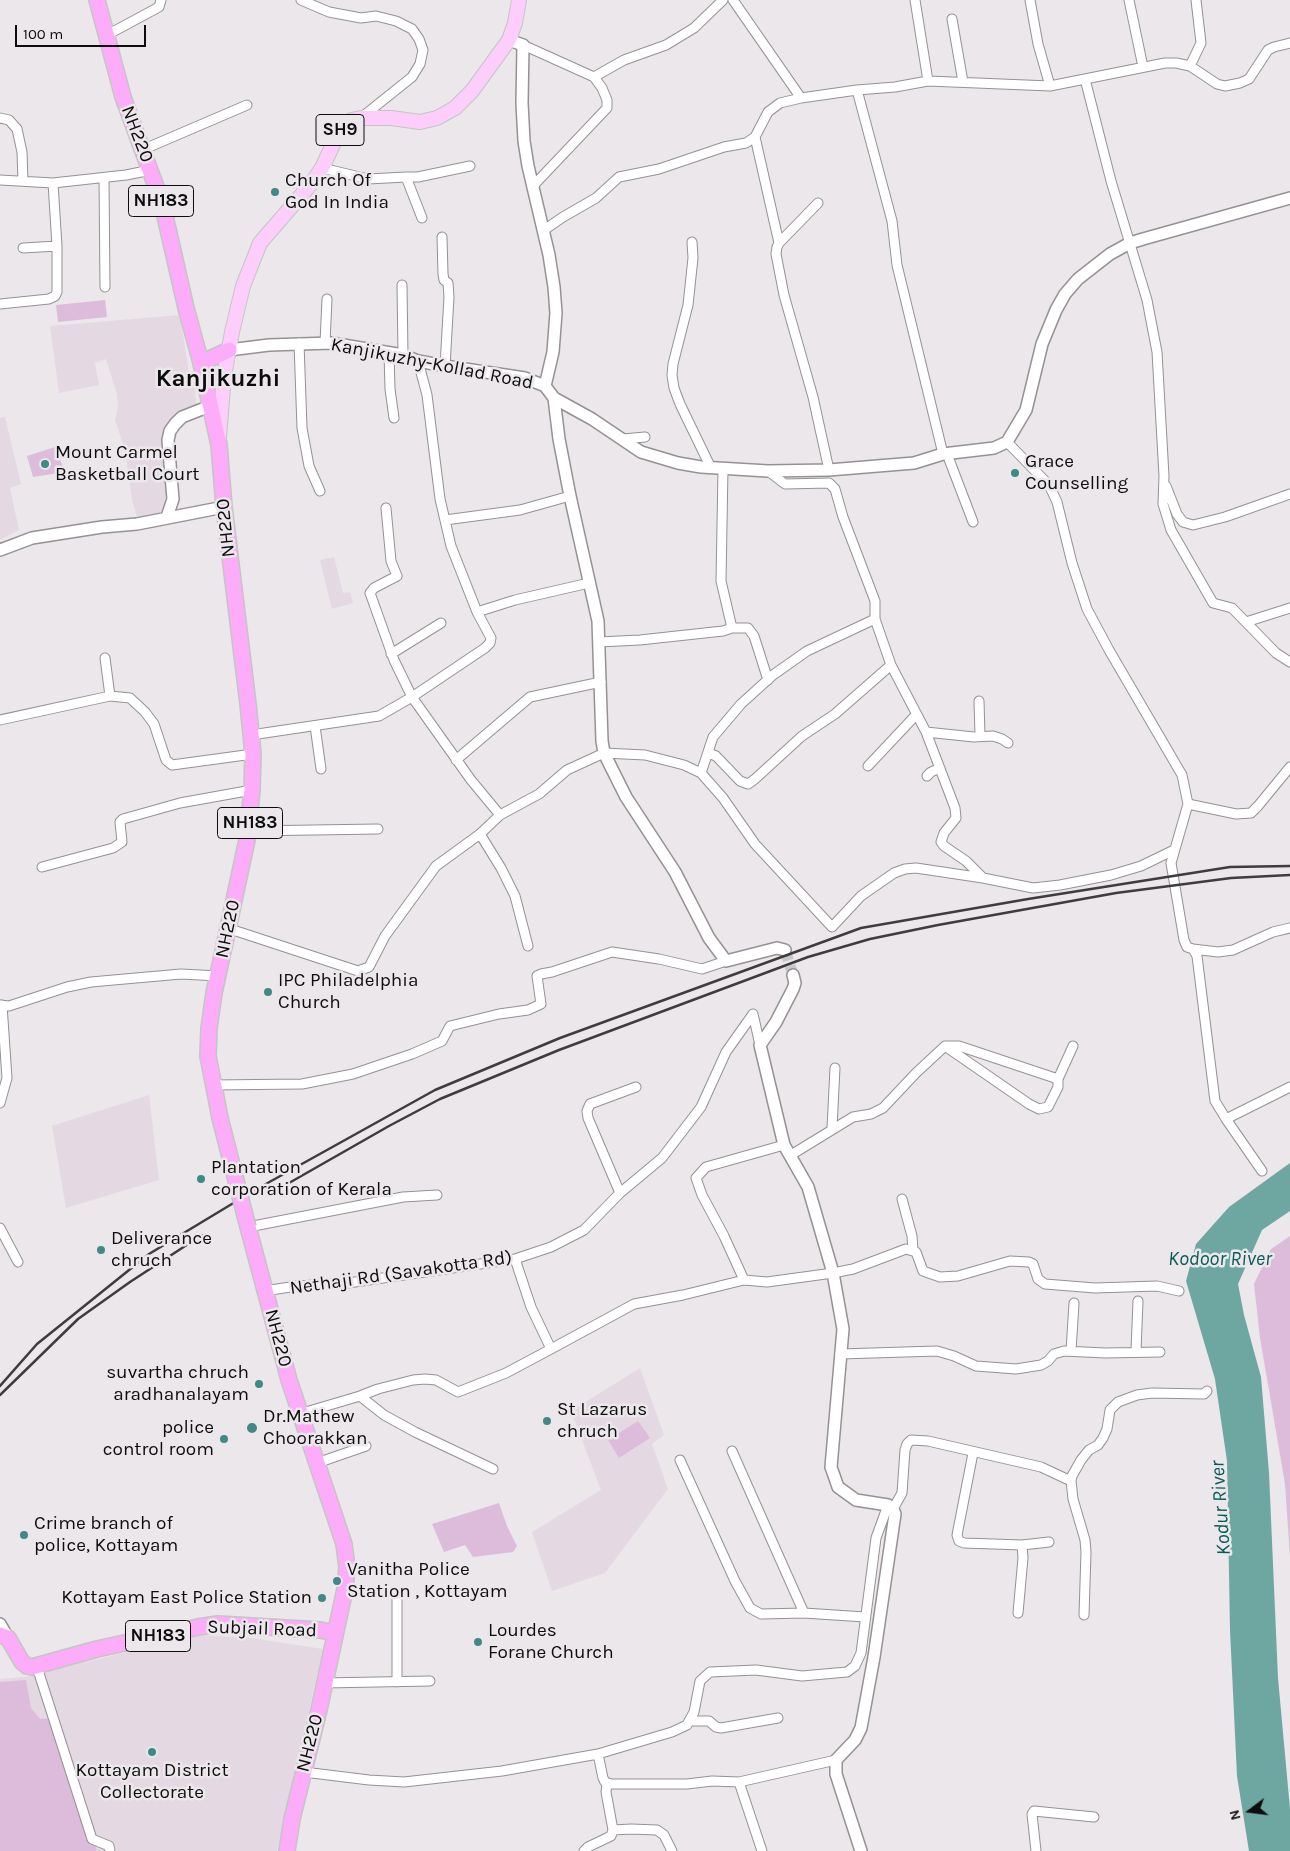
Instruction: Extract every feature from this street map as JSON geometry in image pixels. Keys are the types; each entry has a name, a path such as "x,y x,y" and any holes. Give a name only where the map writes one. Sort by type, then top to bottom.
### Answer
{"highway":[{"name":"NH220","path":"97,0 123,96 162,203 219,445 224,507 253,754 249,831 218,976 208,1036 208,1056 212,1085 264,1291 299,1414 317,1463 346,1555 347,1578 292,1819 287,1851"},
{"path":"201,363 229,350"},
{"name":"Subjail Road","path":"37,1667 97,1649 218,1624 320,1630 335,1633"},
{"path":"4,1636 22,1662 27,1666 37,1667"}],"main road":[{"name":"SH9","path":"229,350 243,286 260,244 311,184 322,168 337,136 344,126 351,120 361,118 391,118 420,122 437,118 455,108 472,91 509,40 515,23 519,0"},
{"path":"509,40 523,45 522,103 524,141 544,230 554,287 556,313 553,352 545,386"},
{"path":"1007,442 1026,410 1042,344 1056,310 1065,294 1095,265 1130,243 1290,198"},
{"name":"Kanjikuzhy-Kollad Road","path":"229,350 248,347 326,343 389,352 418,361 525,378 545,386 554,398 592,419 641,452 678,463 717,468 768,471 829,470 914,463 945,454 994,448 1007,442"},
{"path":"219,445 224,376 229,350"},
{"path":"554,398 559,439 570,496 598,621 604,753 626,796 674,872 709,938 726,961 738,956 777,948 785,950"},
{"path":"167,517 173,498 168,440 170,431 182,417 210,406"},
{"path":"0,550 32,538 102,527 137,524 224,507"},
{"path":"793,975 795,983 793,989 776,1022 760,1045 784,1144 808,1187 833,1273 843,1329 831,1467 838,1487 856,1500 891,1507 895,1514 874,1657 861,1728 854,1740 836,1760 836,1774 861,1851"},
{"path":"0,1624 4,1636"}],"street":[{"path":"107,35 159,7 161,0"},
{"path":"301,0 330,12 361,18 376,16 396,21 412,29 419,39 423,50 420,64 412,77 361,118"},
{"path":"594,77 624,60 666,45 694,28 723,0"},
{"path":"733,0 801,98"},
{"path":"915,0 928,81"},
{"path":"1030,0 1038,44 1050,86"},
{"path":"1129,0 1144,67"},
{"path":"1190,66 1201,42 1196,0"},
{"path":"952,19 963,82"},
{"path":"544,230 563,216 596,198 620,177 659,169 724,148 746,143 755,137 768,112 780,103 801,98 895,87 928,81 1050,86 1154,64 1176,63 1190,66 1217,84 1232,85 1248,79 1268,50 1290,43"},
{"path":"523,45 594,77 602,88 608,108 533,186"},
{"path":"1085,80 1111,181 1147,300 1157,352 1164,476 1163,504 1172,530 1213,603 1232,608 1276,653 1290,662"},
{"path":"857,90 892,221 897,265 945,454 973,522"},
{"path":"142,150 247,105"},
{"path":"0,118 9,120 17,129 22,152 23,181"},
{"path":"755,137 779,243"},
{"path":"322,168 368,179 418,177 470,166"},
{"path":"0,180 53,183 104,178 151,170"},
{"path":"406,177 422,218"},
{"path":"104,178 105,288"},
{"path":"0,304 49,299 55,296 57,292 57,246 53,183"},
{"path":"818,202 779,243 776,254 813,397 829,470"},
{"path":"442,236 443,274 444,280 448,284 445,366"},
{"path":"692,242 693,258 688,305 672,375 674,388 680,404 717,468 722,581 732,628"},
{"path":"23,248 57,246"},
{"path":"402,285 403,355"},
{"path":"326,343 327,299"},
{"path":"299,344 302,428 309,466 320,491"},
{"path":"389,352 390,390 394,418"},
{"path":"251,736 379,716 412,697 490,643 492,638 477,612 451,546 440,499 427,395 418,361"},
{"path":"623,439 645,437"},
{"path":"1007,442 1049,484 1057,502 1072,563 1087,609 1108,650 1182,774 1188,804 1171,863 1184,940 1187,947 1218,952 1233,950 1273,932 1290,928"},
{"path":"768,471 785,484 829,483 835,489 843,516 876,601 875,619 891,666 926,732 957,814 944,833 941,842 966,860 983,878"},
{"path":"1164,476 1177,514 1188,524 1200,524 1225,517 1290,494"},
{"path":"445,520 520,510 570,496"},
{"path":"386,508 390,553 397,576 374,588 370,593 391,654 412,697 470,780 500,815"},
{"path":"477,612 515,600 589,583"},
{"path":"1246,622 1290,608"},
{"path":"700,773 713,737 741,704 768,680 807,651 875,619"},
{"path":"391,654 440,623"},
{"path":"599,642 640,640 723,631 732,628 748,628 754,636 768,680"},
{"path":"105,658 110,696"},
{"path":"708,753 716,756 740,781 748,784 802,736 835,714 891,666"},
{"path":"456,760 530,698 601,682"},
{"path":"0,720 110,696 130,698 145,712 154,724 166,760 172,765 253,754"},
{"path":"979,701 980,736"},
{"path":"868,766 916,714"},
{"path":"315,726 321,769"},
{"path":"926,732 993,736 1008,743"},
{"path":"228,928 358,971 369,967 385,936 436,866 480,834 500,815 538,794 567,770 604,753 652,756 684,765 700,773 723,798 755,844 832,927 861,896 894,873 906,869 916,868 983,878 1033,888 1111,875 1141,866 1174,850"},
{"path":"1188,804 1236,814 1251,813 1290,766"},
{"path":"927,776 940,768"},
{"path":"42,867 113,848 122,842 120,822 123,819 180,803 252,790"},
{"path":"249,831 378,829"},
{"path":"480,834 501,868 515,896 528,946"},
{"path":"1193,949 1196,956 1215,1101 1262,1171"},
{"path":"212,1085 302,1084 353,1074 412,1054 442,1041 450,1026 499,1014 528,1010 541,1004 537,976 612,952 659,959 702,970 726,961"},
{"path":"0,1103 7,1078 1,1005 9,1006 91,982 181,974 218,976"},
{"name":"Nethaji Rd (Savakotta Rd)","path":"264,1291 296,1286 348,1283 515,1259 551,1247 584,1230 620,1193 662,1158 701,1107 726,1052 753,1014 760,1045"},
{"path":"791,1155 832,1128 853,1117 871,1114 883,1108 945,1046 958,1046 1058,1079"},
{"path":"945,1046 1039,1109 1048,1107 1058,1087 1058,1079 1073,1046"},
{"path":"832,1128 835,1068"},
{"path":"1226,1119 1290,1086"},
{"path":"620,1193 588,1118 587,1111 590,1104 636,1087"},
{"path":"744,1280 724,1236 702,1195 696,1178 706,1167 784,1144"},
{"path":"248,1227 403,1197 437,1195"},
{"path":"902,1199 912,1236 913,1250 916,1252 923,1271 940,1277 958,1276 1010,1261 1029,1262 1033,1264 1038,1279 1045,1284 1095,1288 1157,1286 1179,1291"},
{"path":"0,1228 18,1262"},
{"path":"299,1414 378,1389 425,1379 436,1380 458,1392 506,1373 552,1350 634,1304 683,1295 744,1280 767,1282 833,1273 853,1269 906,1249 913,1250"},
{"path":"515,1259 531,1307 552,1350"},
{"path":"1136,1351 1138,1301"},
{"path":"1072,1351 1074,1303"},
{"path":"840,1354 936,1352 954,1356 976,1366 1016,1368 1041,1365 1059,1352 1160,1352"},
{"path":"1084,1616 1086,1552 1073,1498 1072,1476 1089,1450 1098,1445 1103,1438 1107,1430 1110,1410 1118,1402 1137,1395 1152,1393 1204,1394 1208,1391"},
{"path":"360,1396 384,1415 493,1469"},
{"path":"304,1772 404,1782 502,1771 598,1754 672,1732 687,1725 694,1712 700,1681 710,1672 756,1670 802,1676 847,1672 855,1666 861,1653 876,1538 891,1507 902,1493 905,1450 908,1441 928,1441 973,1453 1041,1467 1071,1481"},
{"path":"317,1463 366,1446"},
{"path":"732,1450 804,1613"},
{"path":"973,1453 957,1535 959,1541 964,1543 1022,1545 1049,1542"},
{"path":"680,1460 735,1581 750,1608 761,1614 804,1613 866,1616"},
{"path":"1018,1613 1023,1558 1022,1545"},
{"path":"396,1682 397,1599"},
{"path":"37,1667 92,1839 109,1846 110,1851"},
{"path":"324,1683 430,1681"},
{"path":"689,1721 709,1721 716,1727 722,1728 778,1718"},
{"path":"584,1851 588,1847 611,1836 613,1830 606,1792 607,1784 603,1778 598,1754"},
{"path":"607,1784 739,1782 836,1760"},
{"path":"739,1782 762,1851"},
{"path":"1036,1851 1032,1814 1034,1811 1094,1817"},
{"path":"613,1830 657,1830 664,1835 672,1851"}],"shaded area":[{"path":"105,300 107,317 58,322 56,305"},
{"path":"180,315 190,379 195,385 196,404 176,417 169,483 162,510 153,518 138,520 132,500 125,450 115,420 118,408 117,394 106,359 95,363 99,385 59,393 50,326"},
{"path":"5,417 21,484 10,488 19,530 0,540 0,418"},
{"name":"Mount Carmel Basketball Court","path":"55,447 65,472 33,477 27,456"},
{"path":"334,557 343,593 350,592 353,603 332,609 320,560"},
{"path":"149,1095 159,1180 66,1208 52,1126"},
{"path":"1290,1236 1290,1558 1285,1484 1260,1338 1254,1284 1271,1249"},
{"path":"640,1368 664,1435 652,1444 668,1489 605,1573 552,1591 532,1532 601,1490 571,1411"},
{"path":"638,1421 650,1438 619,1458 608,1440"},
{"path":"499,1503 507,1526 517,1546 513,1552 473,1557 465,1545 444,1552 432,1524"},
{"path":"199,1635 251,1638 323,1649 277,1851 0,1851 0,1679 23,1677"},
{"path":"26,1680 31,1708 40,1719 56,1718 97,1851 0,1851 0,1682"}],"water":[{"name":"Kodoor River","path":"1290,1163 1290,1211 1262,1230 1238,1284 1244,1315 1261,1377 1269,1473 1278,1678 1290,1809 1290,1851 1249,1851 1237,1776 1230,1630 1227,1461 1215,1379 1186,1281 1196,1244 1229,1207"}],"tunnel":[{"path":"785,950 793,975"}],"railway":[{"path":"0,1386 37,1344 149,1254 255,1190 435,1090 560,1038 861,928 1230,867 1290,866"},
{"path":"282,1187 440,1099 559,1050 808,957 870,939 1116,893 1231,878 1290,875"},
{"path":"0,1395 78,1319 202,1235"}],"place":[{"name":"Church Of God In India","path":"275,192"},
{"name":"Mount Carmel Basketball Court","path":"45,464"},
{"name":"Grace Counselling","path":"1015,473"},
{"name":"IPC Philadelphia Church","path":"268,992"},
{"name":"Plantation corporation of Kerala","path":"201,1179"},
{"name":"Deliverance chruch","path":"101,1250"},
{"name":"suvartha chruch aradhanalayam","path":"259,1384"},
{"name":"St Lazarus chruch","path":"547,1421"},
{"name":"Dr.Mathew Choorakkan","path":"252,1428"},
{"name":"police control room","path":"224,1439"},
{"name":"Crime branch of police, Kottayam","path":"24,1535"},
{"name":"Vanitha Police Station , Kottayam","path":"337,1581"},
{"name":"Kottayam East Police Station","path":"322,1598"},
{"name":"Lourdes Forane Church","path":"478,1642"},
{"name":"Kottayam District Collectorate","path":"152,1752"}],"district":[{"name":"Kanjikuzhi","path":"218,379"}],"water label":[{"name":"Kodur River","path":"1221,1508"}]}
